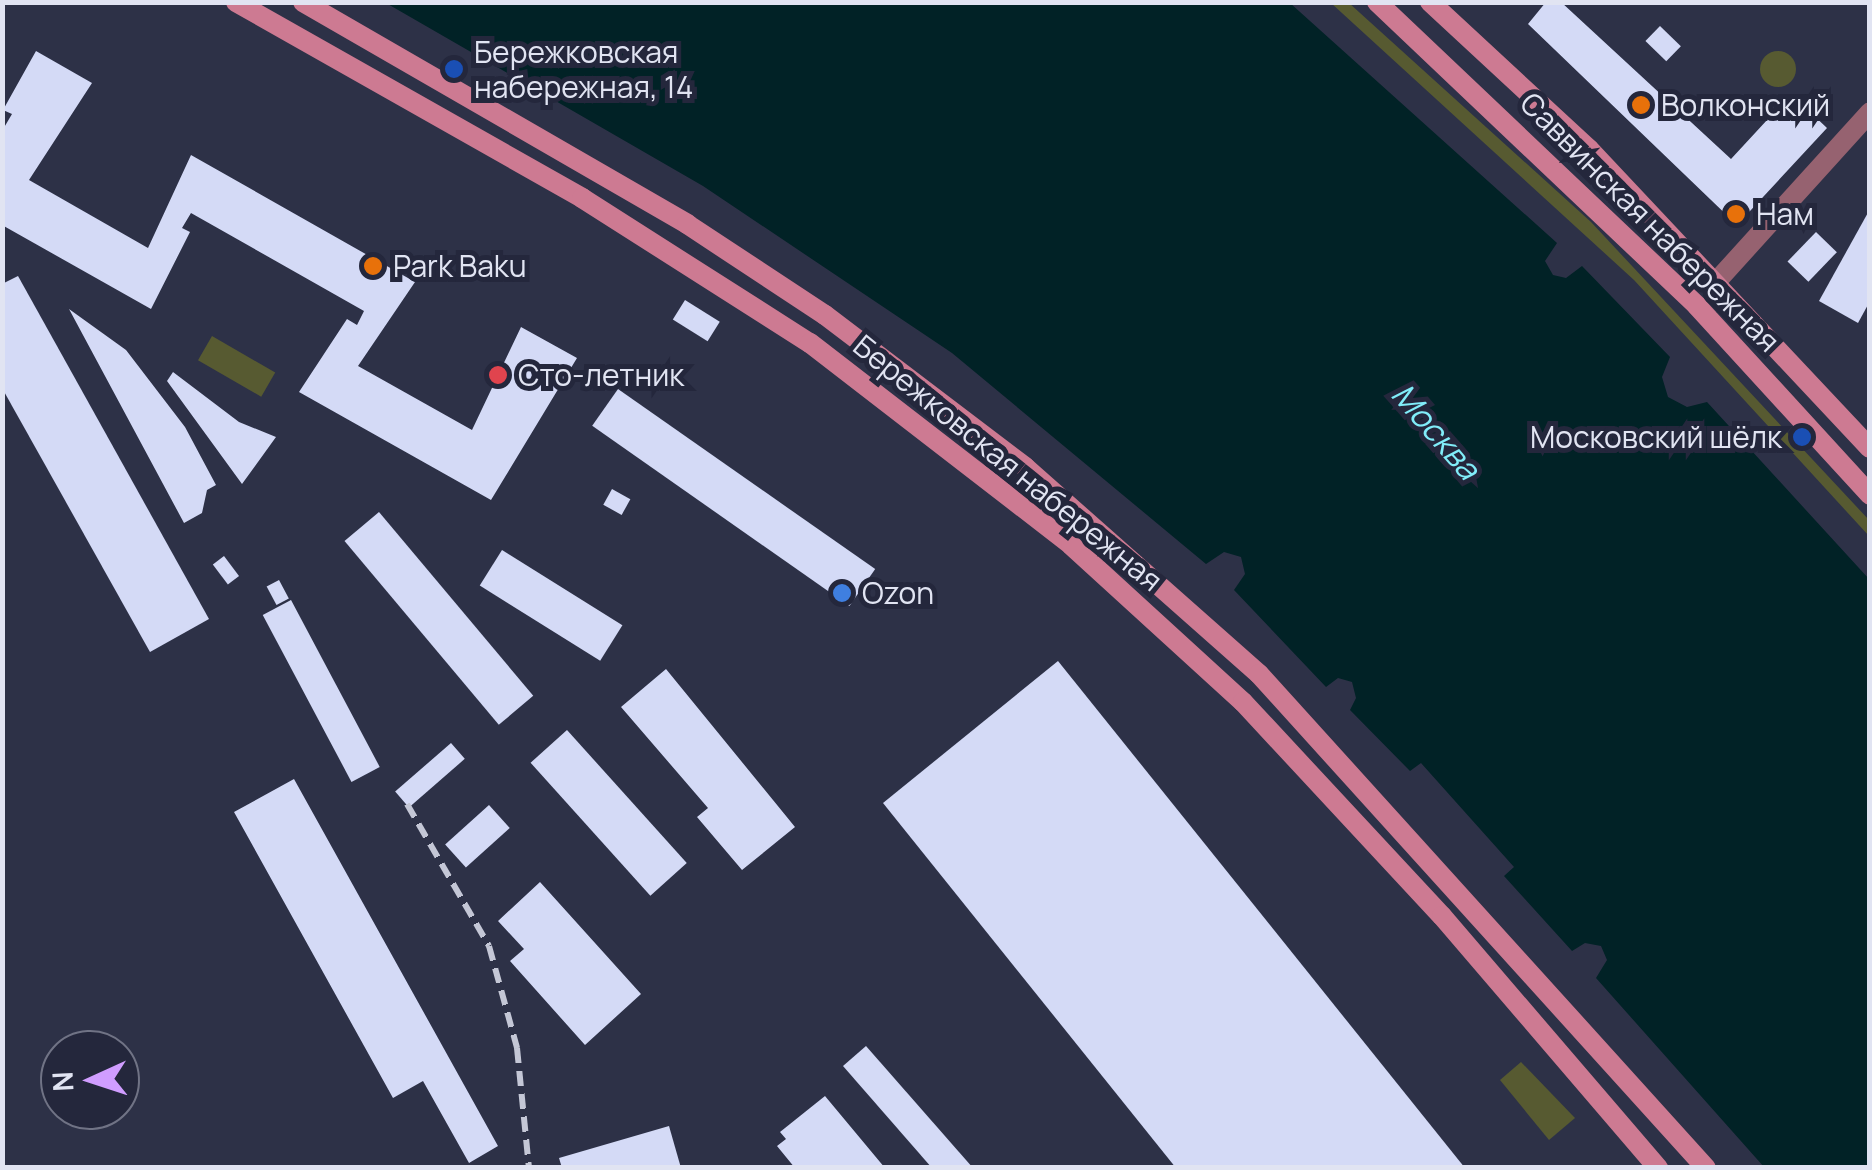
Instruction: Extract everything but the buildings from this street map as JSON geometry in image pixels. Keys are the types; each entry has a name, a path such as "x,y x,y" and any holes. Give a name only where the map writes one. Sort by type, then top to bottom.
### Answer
{"main road":[{"name":"Бережковская набережная","path":"236,2 672,253 810,342 1027,510 1242,702 1442,916 1658,1168"},
{"name":"Бережковская набережная","path":"303,2 714,242 825,314 1026,467 1259,674 1706,1168"},
{"name":"Саввинская набережная","path":"1377,2 1674,283 1870,494"},
{"name":"Саввинская набережная","path":"1430,2 1589,149 1870,448"}],"street":[{"path":"1716,282 1870,112"}],"green space":[{"path":"1331,3 1349,3 1591,222 1869,520 1869,536 1634,280"},
{"path":"1778,51 1791,56 1796,69 1791,82 1778,87 1765,82 1760,69 1765,56"},
{"path":"212,336 275,372 261,397 198,360"},
{"path":"1521,1062 1575,1118 1549,1140 1500,1080"}],"water":[{"name":"Москва","path":"386,3 1290,3 1557,243 1545,261 1553,275 1566,278 1582,266 1670,357 1662,377 1668,397 1687,407 1707,402 1869,579 1869,1167 1764,1167 1596,978 1607,960 1601,946 1585,943 1572,951 1504,876 1514,867 1421,763 1410,771 1350,710 1356,698 1352,682 1338,678 1326,687 1234,590 1245,574 1241,557 1224,552 1206,564 952,353 703,186"}],"railway":[{"path":"407,804 489,946 517,1048 529,1168"}],"place":[{"name":"Бережковская набережная, 14","path":"454,69"},
{"name":"Волконский","path":"1641,105"},
{"name":"Нам","path":"1736,214"},
{"name":"Park Baku","path":"373,266"},
{"name":"Сто-летник","path":"498,375"},
{"name":"Московский шёлк","path":"1802,437"},
{"name":"Ozon","path":"842,593"}]}
